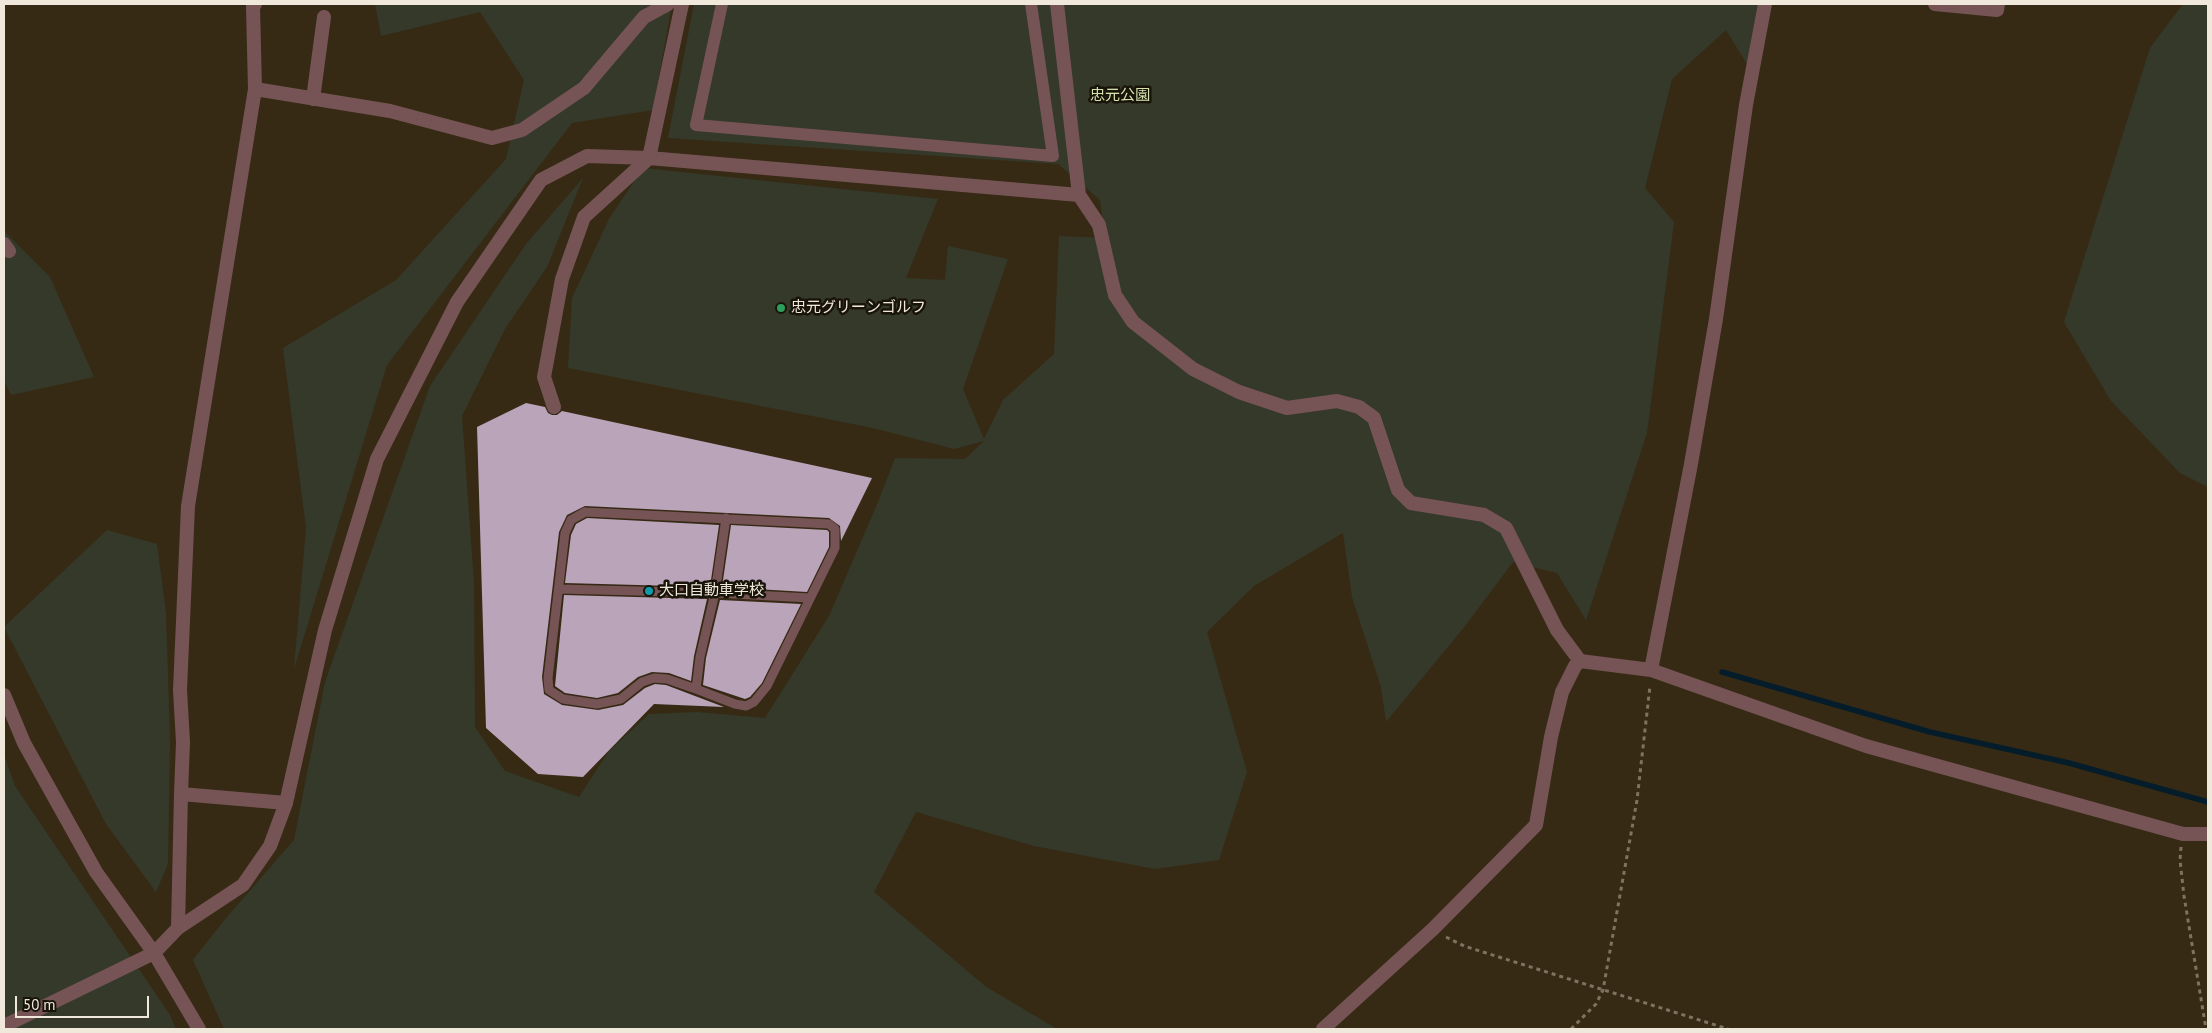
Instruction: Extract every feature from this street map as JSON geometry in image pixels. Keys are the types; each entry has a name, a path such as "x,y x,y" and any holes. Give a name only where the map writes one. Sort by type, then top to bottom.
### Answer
{"street":[{"path":"178,928 183,742 180,690 188,506 254,90 253,7 255,4"},
{"path":"254,90 390,110 492,138 522,130 584,88 644,17 668,4"},
{"path":"554,407 544,377 562,279 584,217 649,158 682,4"},
{"path":"722,4 696,125 1053,156 1031,4"},
{"path":"1057,4 1078,195 1099,225 1115,295 1133,322 1193,369 1239,392 1287,408 1337,401 1359,407 1374,418 1398,490 1411,502 1484,515 1506,528 1557,630 1580,661 1651,670 1866,746 2183,834 2208,834"},
{"path":"1651,670 1691,464 1716,319 1746,105 1765,4"},
{"path":"1935,4 1997,10 1998,4"},
{"path":"313,99 324,17"},
{"path":"4,1026 154,952 178,928 243,885 270,846 286,803 325,630 378,459 457,302 541,180 587,156 649,158 1078,195"},
{"path":"1322,1029 1432,929 1536,825 1551,737 1562,692 1575,666 1580,661"},
{"path":"4,695 24,743 96,872 154,952 199,1029"},
{"path":"181,794 286,803"}],"lane":[{"path":"585,512 828,524 835,529 835,548 767,686 754,702 746,706 735,704 667,679 654,678 642,682 622,699 597,704 556,696 549,690 548,678 559,589 565,533 571,520 585,512"},
{"path":"696,689 700,657 715,593 726,518"},
{"path":"559,589 715,593 810,598"}],"path":[{"path":"1571,1029 1596,1004 1604,990 1637,800 1651,670"},
{"path":"2183,834 2180,860 2184,896 2206,1029"},
{"path":"1432,929 1464,946 1728,1029"}],"green space":[{"path":"375,4 672,4 653,110 572,123 387,365 294,669 306,528 283,348 396,280 506,159 524,80 480,12 381,36"},
{"name":"忠元公園","path":"694,4 1759,4 1750,69 1726,30 1672,79 1645,188 1674,222 1647,433 1586,620 1557,573 1513,562 1465,626 1386,722 1381,687 1352,597 1343,533 1254,586 1207,632 1247,772 1219,860 1155,869 1034,846 916,812 874,892 985,986 1057,1029 224,1029 193,960 226,918 294,840 325,682 430,386 526,244 583,178 547,267 505,329 462,416 474,584 475,727 505,771 579,797 609,751 649,714 697,712 765,718 829,616 895,458 965,459 984,441 954,449 873,428 568,368 572,298 609,219 643,168 938,199 906,278 945,280 948,246 1008,259 963,389 984,439 1003,400 1054,354 1059,236 1105,238 1100,200 1058,164 668,138"},
{"path":"2183,4 2208,4 2208,487 2180,473 2111,401 2064,322 2150,48"},
{"path":"4,231 50,277 94,377 11,395 4,381"},
{"path":"107,530 157,544 166,613 170,740 168,864 156,892 106,824 4,627"},
{"path":"4,754 15,786 170,1015 176,1029 4,1029"}],"building":[{"path":"526,403 545,407 548,413 552,415 557,415 562,411 872,478 841,541 840,526 829,518 585,506 567,515 559,532 542,677 544,694 562,705 598,710 623,705 645,688 655,684 666,685 724,707 654,704 583,777 538,774 486,728 477,427"},
{"path":"587,518 719,525 710,587 565,583 571,535 576,524"},
{"path":"731,525 827,530 829,532 829,547 807,592 722,587"},
{"path":"564,595 707,599 694,656 691,681 669,673 652,672 638,677 618,693 597,698 565,693 555,686"},
{"path":"720,600 801,604 762,683 750,697 745,699 703,685 706,658"}],"waterway":[{"path":"1722,672 1930,732 2069,763 2208,802"}],"place":[{"name":"忠元グリーンゴルフ","path":"781,308"},
{"name":"大口自動車学校","path":"649,591"}]}
